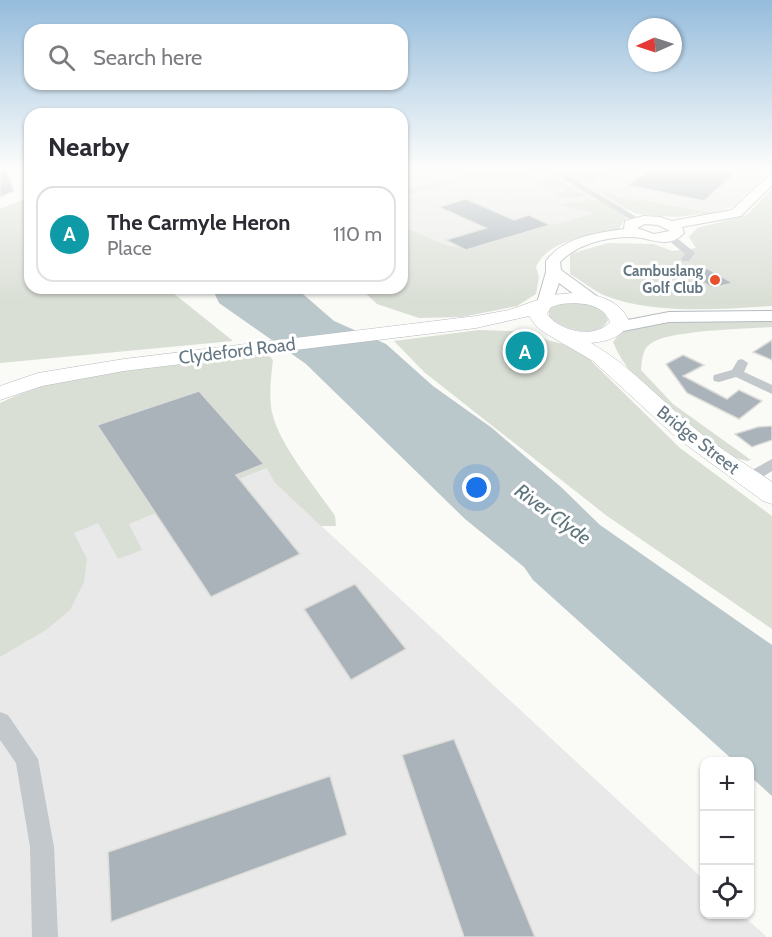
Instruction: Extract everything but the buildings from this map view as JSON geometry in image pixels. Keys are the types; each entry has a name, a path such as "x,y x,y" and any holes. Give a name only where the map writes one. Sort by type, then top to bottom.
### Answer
{"main road":[{"name":"Clydeford Road","path":"0,393 38,380 124,365 476,322 513,315 566,297 597,302"},
{"path":"597,302 618,316 620,323 615,329"},
{"path":"543,304 537,314 540,320 555,331"},
{"name":"Clydeford Road","path":"476,322 555,331 585,337 598,336 615,329"},
{"name":"Bridge Street","path":"615,329 609,343 610,348 628,380"},
{"name":"Bridge Street","path":"555,331 600,357 685,433 772,495"}],"street":[{"path":"618,214 656,238 671,231 733,214"},
{"path":"543,304 554,272 553,261 558,253 570,246 636,226"},
{"path":"671,231 690,253 686,259"},
{"path":"554,272 597,302 669,317"},
{"path":"615,329 669,317 772,316"},
{"path":"719,378 740,368 772,390"},
{"path":"748,479 772,464"},
{"path":"0,722 27,759 42,847 45,937"}],"shaded area":[{"path":"0,214 24,214 24,294 174,294 233,341 0,363"},
{"path":"408,214 621,214 616,217 476,259 408,231"},
{"path":"592,214 628,215 617,231 571,240 560,244 542,257 536,267 539,277 536,294 517,306 462,317 419,318 377,304 366,294 408,294 408,229 443,244 466,250"},
{"path":"636,214 706,214 676,217"},
{"name":"Cambuslang Golf Club","path":"772,214 772,306 688,309 645,306 606,296 570,274 570,254 608,243 654,244 672,251 696,248 689,237 697,228 747,215"},
{"path":"570,302 597,308 606,315 608,320 603,327 588,332 571,329 549,319 549,309 554,305"},
{"path":"772,319 772,327 689,333 659,339 647,346 642,359 641,370 673,404 751,460 747,461 736,458 702,435 649,392 622,360 613,342 620,333 655,322"},
{"path":"479,330 512,331 563,344 585,355 680,448 772,516 772,629 607,516 424,372 394,341"},
{"path":"266,353 273,360 270,388 273,416 277,428 291,454 335,516 336,526 321,526 275,483 266,468 129,524 142,550 118,559 98,523 74,533 87,559 84,582 70,610 46,630 0,657 0,403 31,390 97,372 164,362"},
{"path":"203,367 275,483 700,876 700,919 747,919 767,937 0,937 0,416"}],"water":[{"name":"River Clyde","path":"215,294 303,294 334,321 386,344 433,386 492,428 561,487 600,525 772,645 772,796 754,780 754,757 730,757 533,580 524,567 465,519 306,364 219,303"}],"place":[{"name":"Cambuslang Golf Club","path":"715,280"},
{"name":"The Carmyle Heron","path":"525,351"}]}
